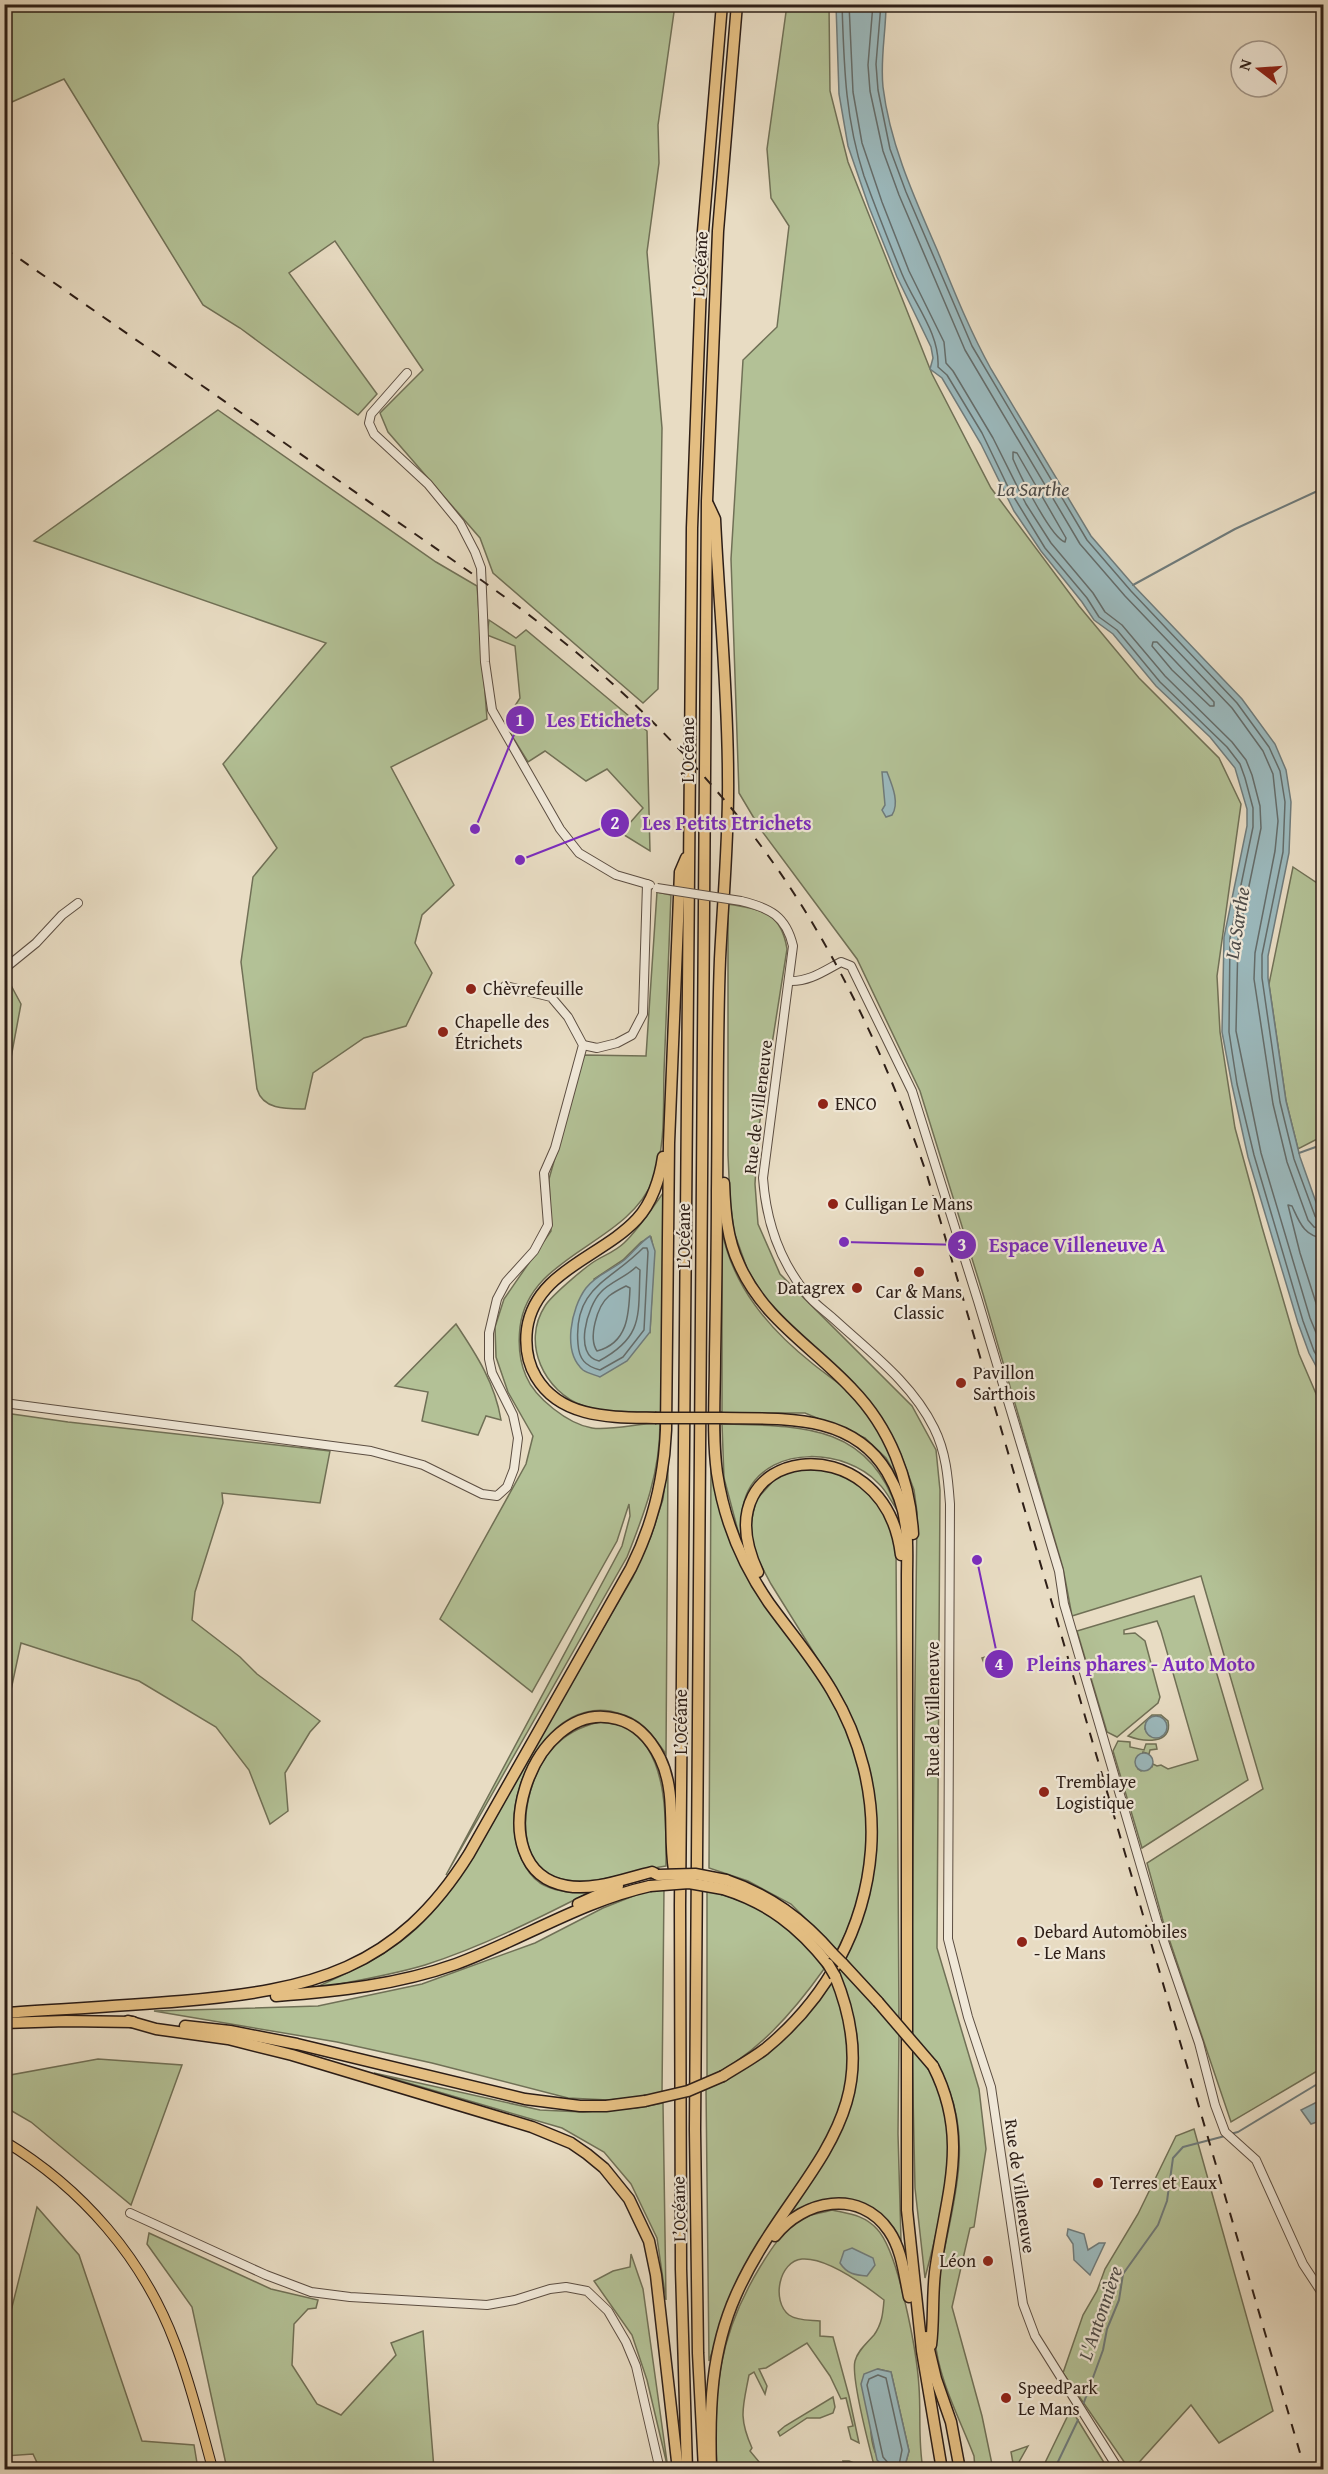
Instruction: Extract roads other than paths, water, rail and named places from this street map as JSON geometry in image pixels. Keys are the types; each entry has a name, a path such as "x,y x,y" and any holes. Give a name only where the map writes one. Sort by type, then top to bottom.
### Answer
{"highway":[{"name":"L’Océane","path":"687,2469 681,2270 680,1906 693,450 705,191 722,4"},
{"name":"L’Océane","path":"704,2469 698,2329 695,2107 707,501 710,386 721,198 737,4"},
{"path":"4,2023 128,2021 230,2031 297,2044 486,2091 547,2102 606,2106 645,2101 688,2091 723,2076 770,2044 808,2006 839,1962 858,1916 869,1867 871,1846 869,1797 852,1732 820,1671 758,1585 735,1540 724,1507 717,1471 715,1396 719,1005 728,775 715,519 707,501"},
{"path":"4,2013 231,1997 282,1989 340,1971 386,1946 429,1909 469,1854 631,1568 649,1528 660,1489 665,1457 669,1143 680,872 689,852"},
{"path":"718,1094 722,1107 726,1218 738,1263 750,1286 779,1323 866,1404 886,1434 897,1457 908,1490 914,1540 908,1675"},
{"path":"669,1143 664,1152 656,1185 638,1218 623,1232 556,1278 535,1302 528,1320 526,1353 540,1384 551,1396 565,1405 599,1415 655,1418 794,1419 832,1427 858,1441 881,1463 897,1488 906,1527 908,1675 905,2136 908,2221 941,2468"},
{"path":"777,1613 777,1607 753,1562 746,1535 747,1511 755,1494 765,1479 799,1463 833,1466 856,1476 877,1495 891,1515 899,1537 908,1675"},
{"path":"680,1906 673,1865 669,1794 664,1770 655,1749 635,1727 622,1720 602,1716 577,1721 551,1741 536,1763 521,1804 519,1832 526,1855 538,1873 567,1887 653,1877 689,1883 724,1884 757,1901 792,1924 831,1959 842,1963 933,2066 950,2109 954,2147 933,2286 926,2350 951,2422 958,2469"},
{"path":"231,1997 238,1999 321,1992 393,1982 454,1965 653,1877"},
{"path":"711,2469 710,2424 714,2372 727,2320 745,2277 763,2244 826,2151 846,2106 851,2085 853,2038 831,1959"},
{"path":"128,2021 246,2043 302,2058 532,2127 571,2144 587,2154 604,2168 629,2199 649,2241 656,2276 678,2469"},
{"path":"745,2277 752,2272 777,2233 804,2210 829,2203 843,2203 857,2207 877,2218 888,2229 895,2242 901,2259 919,2343 926,2350"},
{"path":"957,2456 966,2469"}],"main road":[{"path":"4,2141 44,2168 80,2198 113,2234 138,2269 159,2306 175,2342 213,2469"}],"street":[{"name":"Rue de Villeneuve","path":"407,373 371,414 369,423 374,434 428,484 460,523 475,552 481,568 484,662 492,710 560,829 579,853 616,875 657,888 741,902 768,909 790,932 794,946 763,1178 765,1206 773,1235 784,1260 806,1294 898,1376 920,1403 943,1449 948,1473 950,1504 948,1939 968,2017 991,2087 1017,2274 1026,2314 1035,2337 1119,2469"},
{"path":"582,1045 597,1048 632,1035 643,1014 647,884"},
{"path":"4,969 36,943 62,915 78,903"},
{"path":"789,981 812,978 841,962 851,966 912,1091 1059,1571 1064,1604 1157,1921 1199,2043 1215,2105 1225,2132 1256,2160 1303,2264 1323,2296"},
{"path":"4,1403 371,1451 423,1465 482,1494 497,1496 503,1492 514,1469 518,1438 513,1415 492,1373 489,1359 489,1333 497,1299 506,1282 534,1251 548,1225 544,1173 555,1148 582,1045 568,1017 551,997 505,986"},
{"path":"130,2213 266,2275 310,2292 350,2297 487,2305 566,2287 587,2291 608,2311 626,2342 636,2366 660,2469"}],"water":[{"name":"La Sarthe","path":"836,5 886,5 882,77 886,109 897,151 963,311 991,369 1091,536 1135,587 1242,699 1275,744 1286,770 1291,802 1289,853 1268,956 1268,978 1286,1101 1300,1157 1323,1222 1323,1379 1309,1353 1298,1323 1248,1157 1222,1032 1224,937 1247,826 1247,809 1235,768 1210,737 1156,686 1113,634 1094,620 1041,551 1014,511 981,444 942,378 930,369 933,358 931,347 897,277 848,146 839,94"},
{"path":"882,772 887,772 895,800 892,815 886,817 882,810 885,805"},
{"path":"650,1236 655,1251 650,1332 627,1361 600,1377 587,1372 576,1362 572,1352 571,1330 576,1307 586,1288 594,1280 623,1261"},
{"path":"1156,1716 1164,1719 1167,1727 1164,1735 1156,1738 1148,1735 1145,1727 1148,1719"},
{"path":"1140,1753 1148,1753 1153,1758 1151,1769 1140,1771 1135,1766 1135,1758"},
{"path":"1323,2099 1323,2120 1311,2124 1301,2110"},
{"path":"1068,2229 1084,2234 1088,2250 1099,2243 1105,2243 1090,2275 1074,2260 1073,2244 1067,2235"},
{"path":"852,2248 873,2258 875,2265 867,2276 845,2270 840,2263 844,2251"},
{"path":"877,2369 891,2372 909,2451 904,2469 886,2469 877,2460 861,2384 864,2374"}],"waterway":[{"path":"1133,585 1235,529 1324,488"},
{"path":"1299,1153 1324,1144"},
{"name":"L'Antonnière","path":"1230,2134 1238,2132 1324,2080"},
{"name":"L'Antonnière","path":"1083,2405 1103,2350 1107,2329 1119,2300 1123,2274 1158,2225 1167,2201 1173,2158 1183,2147 1225,2136"},
{"name":"L'Antonnière","path":"1054,2470 1078,2420"}],"railway":[{"path":"4,248 490,586 586,660 661,731 732,809 794,893 821,938 869,1030 927,1175 1305,2470"}],"place":[{"name":"Les Etichets","path":"475,829"},
{"name":"Les Petits Etrichets","path":"520,860"},
{"name":"Chèvrefeuille","path":"471,989"},
{"name":"Chapelle des Étrichets","path":"443,1032"},
{"name":"ENCO","path":"823,1104"},
{"name":"Culligan Le Mans","path":"833,1204"},
{"name":"Espace Villeneuve A","path":"844,1242"},
{"name":"Car & Mans Classic","path":"919,1272"},
{"name":"Datagrex","path":"857,1288"},
{"name":"Pavillon Sarthois","path":"961,1383"},
{"name":"Pleins phares - Auto Moto","path":"977,1560"},
{"name":"Tremblaye Logistique","path":"1044,1792"},
{"name":"Debard Automobiles - Le Mans","path":"1022,1942"},
{"name":"Terres et Eaux","path":"1098,2183"},
{"name":"Léon","path":"988,2261"},
{"name":"SpeedPark Le Mans","path":"1006,2398"}]}
